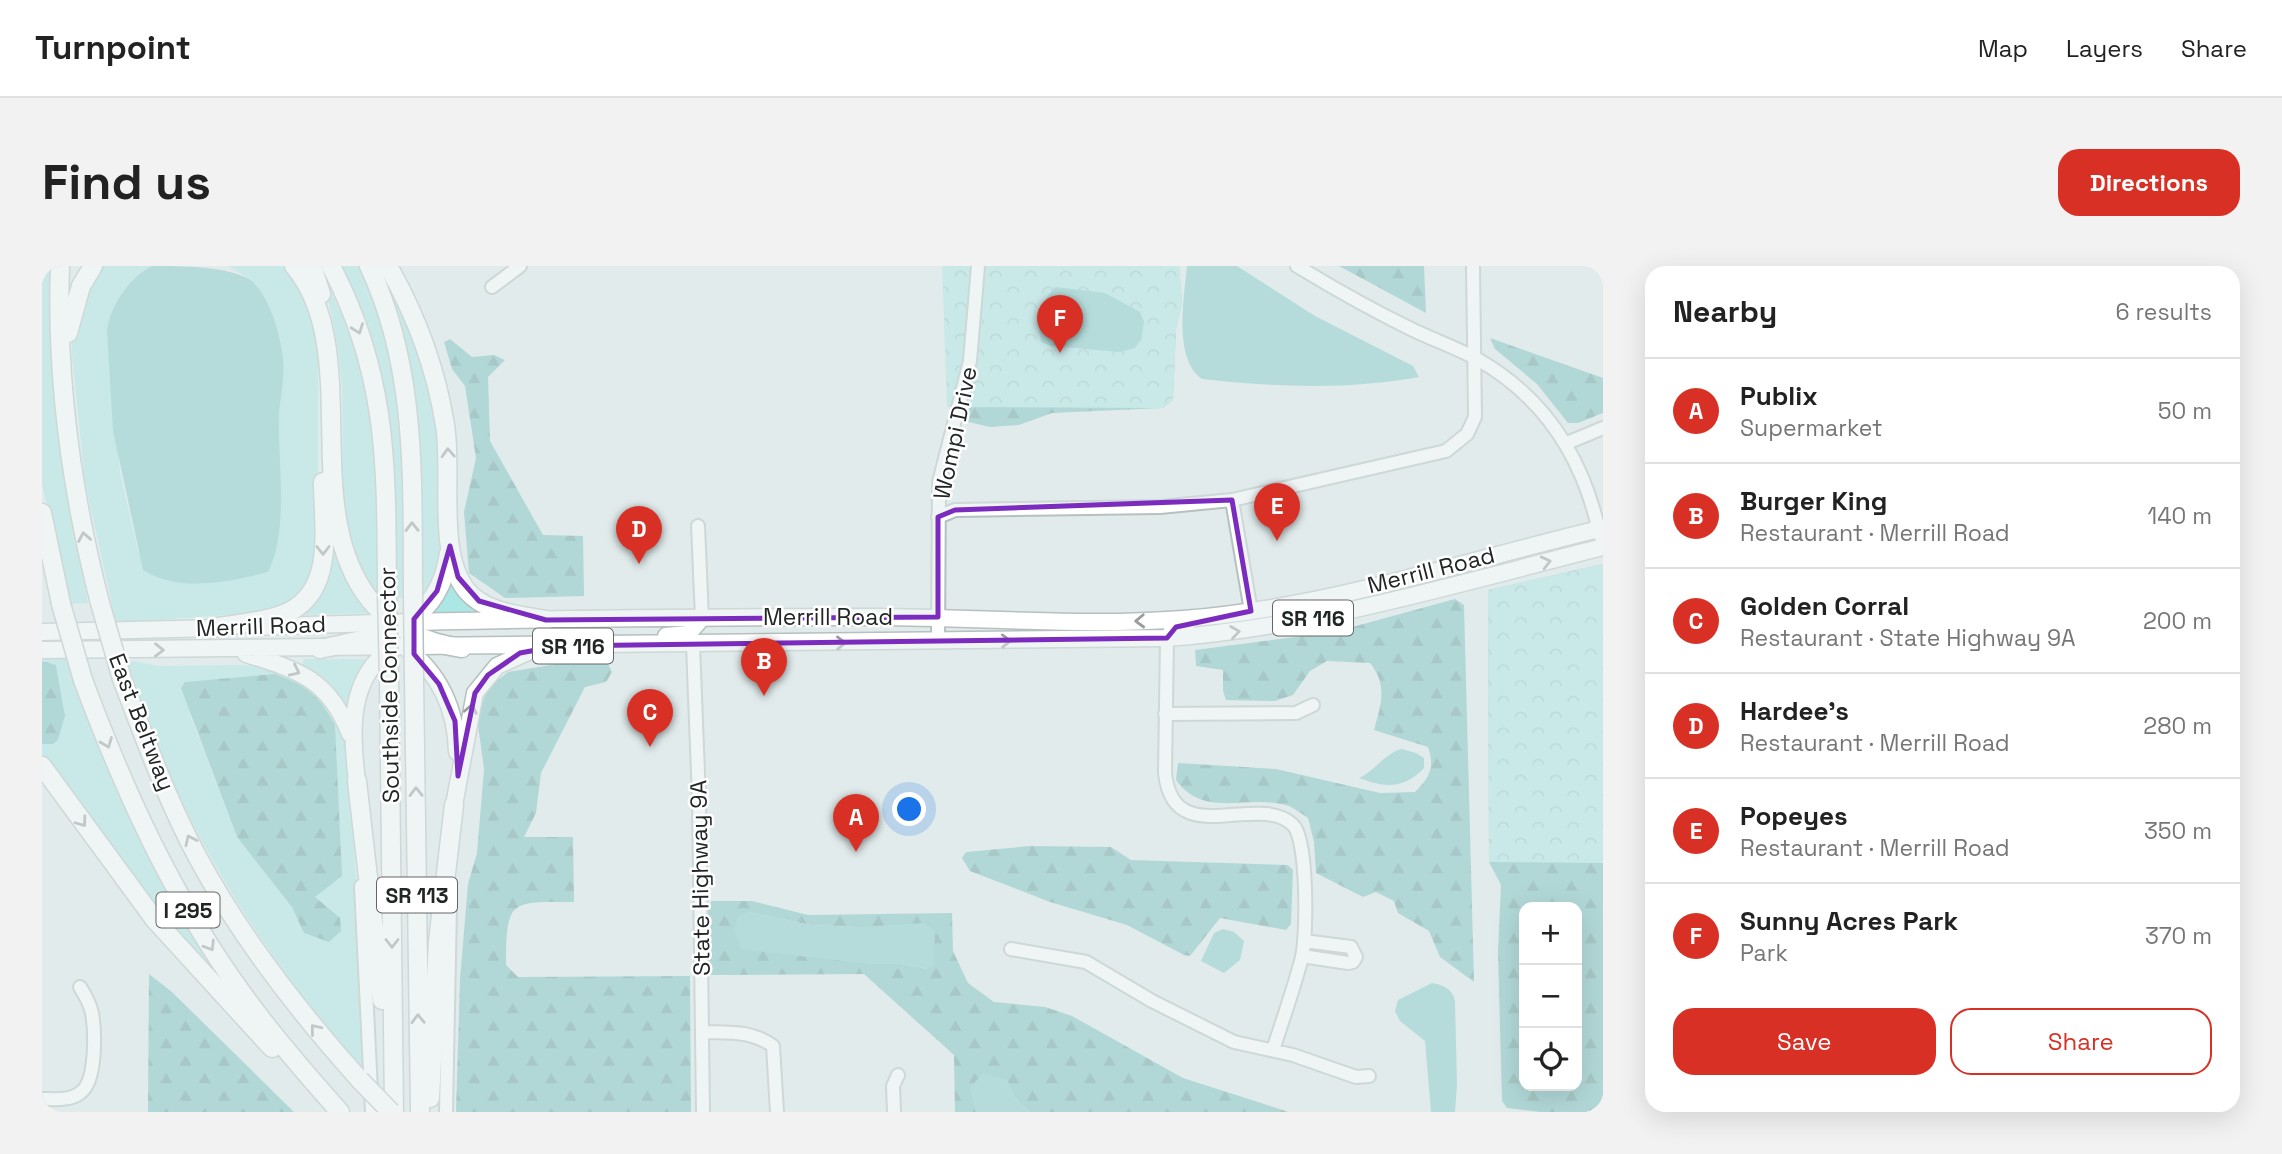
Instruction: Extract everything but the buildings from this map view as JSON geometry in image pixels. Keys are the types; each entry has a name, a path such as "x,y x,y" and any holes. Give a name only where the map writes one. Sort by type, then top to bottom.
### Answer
{"highway":[{"name":"East Beltway","path":"60,266 59,344 78,504 100,603 122,679 148,748 197,856 246,936 281,986 360,1080 393,1112"},
{"path":"64,388 72,310 80,286 93,266"},
{"path":"294,266 306,282 317,308 328,370 340,541 358,585 400,635"},
{"path":"312,266 323,299 335,363 340,541"},
{"name":"Southside Connector","path":"331,266 362,337 378,396 384,431 393,1112"},
{"name":"Southside Connector","path":"369,266 393,328 406,389 410,430 420,1112"},
{"path":"388,266 416,323 441,404 447,442 450,546 447,566 427,607 400,635"},
{"path":"211,628 292,610 306,600 319,581 323,559 322,335"},
{"name":"East Beltway","path":"42,513 61,604 83,680 129,796 191,915 242,994 340,1112"},
{"path":"450,546 458,577 479,601 493,609 546,620"},
{"path":"320,649 400,635 462,648"},
{"path":"42,766 155,920 296,1074 340,1112"},
{"path":"357,781 385,1025 393,1055"},
{"path":"429,1112 438,941 454,805"}],"main road":[{"name":"Merrill Road","path":"42,632 344,623 400,635 479,621 813,617 1111,621 1224,615 1339,593 1601,528"},
{"name":"Merrill Road","path":"462,648 1167,638 1249,630 1317,617 1603,547"},
{"path":"693,645 707,630 723,625 813,617"},
{"path":"462,648 504,638 678,636 695,629 702,618"},
{"path":"357,781 352,717 363,684 378,659 400,635 425,665 449,702 456,729 458,776"},
{"path":"454,805 471,703 488,675 520,653 558,646"},
{"path":"230,649 295,669 312,679 339,710 352,740"},
{"name":"Merrill Road","path":"42,650 320,649"}],"street":[{"path":"492,287 520,266"},
{"name":"Wompi Drive","path":"938,642 939,482 970,361 978,266"},
{"path":"1297,266 1346,296 1474,358 1513,383 1544,413 1567,443 1586,482 1601,528 1603,547"},
{"path":"938,517 955,510 1160,507 1232,500 1446,450 1467,434 1475,416 1473,266"},
{"path":"1567,443 1603,428"},
{"path":"1232,500 1251,611"},
{"path":"698,526 702,618"},
{"path":"1224,615 1176,627 1167,638 1166,783 1178,805 1202,815 1278,816 1294,825 1299,833 1303,844 1304,941 1302,956 1273,1050"},
{"name":"State Highway 9A","path":"693,645 699,799 703,1112"},
{"path":"1165,714 1296,713 1313,705"},
{"path":"357,781 372,1112"},
{"path":"446,1112 454,805"},
{"path":"1302,956 1348,964 1356,957 1351,947 1304,941"},
{"path":"1011,949 1086,962 1152,1002 1234,1042 1273,1050 1356,1077 1368,1076"},
{"path":"42,1099 67,1099 80,1094 89,1084 93,1069 92,1013 80,987"},
{"path":"702,1032 749,1033 758,1035 773,1046 777,1112"},
{"path":"894,1112 893,1086 898,1075"}],"highlighted area":[{"path":"1232,500 1251,611 1176,627 1167,638 558,646 520,653 488,675 475,693 458,776 455,721 439,684 414,654 414,619 437,591 450,546 458,577 479,601 546,620 938,617 938,517 955,510"}],"green space":[{"path":"42,266 53,266 61,456 88,603 68,604 42,484"},
{"path":"99,266 152,266 128,284 116,302 107,330 120,472 138,551 221,582 268,572 279,529 279,417 283,361 252,280 228,266 289,266 298,278 315,327 318,361 318,561 301,597 269,612 116,623 85,482 72,356 72,338"},
{"path":"338,266 361,266 386,330 402,418 406,598 395,598 391,454"},
{"path":"378,266 382,266 414,334 438,420 443,554 439,573 423,603 415,401 401,330"},
{"path":"942,266 1179,266 1182,303 1176,329 1173,400 1163,408 947,407"},
{"path":"1179,266 1182,303 1176,329 1173,400 1163,408 1052,413 1019,425 990,427 964,421 975,391"},
{"path":"1339,266 1424,266 1426,313"},
{"path":"326,282 358,360 367,399 375,480 378,604 363,580 353,555 347,528 341,377 336,336 324,284"},
{"path":"1490,338 1603,378 1603,413 1578,423 1568,423 1537,384 1495,349"},
{"path":"450,339 472,357 494,355 505,360 488,377 490,441 543,535 583,536 584,596 505,598 469,573 464,512 476,458 465,386 452,369 444,342"},
{"path":"332,548 351,589 370,613 299,615"},
{"path":"1603,564 1603,1112 1541,1112 1507,1108 1502,1101 1498,952 1501,885 1489,862 1488,590"},
{"path":"1603,564 1603,863 1489,862 1488,590"},
{"path":"451,579 486,613 430,615"},
{"path":"1455,599 1464,605 1474,982 1440,957 1429,931 1398,913 1394,901 1376,892 1363,897 1316,873 1314,842 1308,818 1289,806 1274,803 1228,803 1200,799 1176,780 1178,763 1276,769 1380,793 1415,792 1430,772 1428,747 1374,730 1381,704 1381,687 1376,671 1370,663 1327,661 1310,671 1293,695 1275,701 1226,700 1223,670 1196,666 1195,650 1334,632"},
{"path":"42,655 66,655 100,750 142,841 191,927 246,1012 210,978 42,759 42,744 58,740 65,716 56,665 42,661"},
{"path":"304,659 369,659 354,682 345,709 302,666"},
{"path":"127,660 159,666 254,665 282,670 324,697 346,738 361,946 362,1070 287,976 222,877 168,772","holes":["189,712 315,897 304,932 293,907 237,837"]},
{"path":"42,661 56,665 65,716 58,740 53,744 42,744"},
{"path":"607,662 612,672 606,682 585,687 541,773 536,813 524,837 573,837 574,902 537,902 516,908 508,927 506,965 518,977 690,976 691,1112 456,1112 460,979 468,884 477,853 484,769 477,717 488,688 508,672 557,664"},
{"path":"275,674 311,693 335,725 342,876 315,897 340,918 341,931 329,942 304,933 292,907 237,837 181,688 185,682"},
{"path":"1030,846 1111,847 1131,860 1288,865 1293,870 1291,924 1286,930 1220,918 1190,956 1184,955 1127,925 1050,902 970,871 962,858 966,852"},
{"path":"712,901 752,901 808,915 952,913 953,951 968,983 994,1002 1045,1007 1072,1016 1183,1078 1289,1112 1029,1112 1014,1097 1007,1080 971,1088 976,1112 955,1112 954,1055 864,974 708,975 708,905","holes":["749,912 810,925 858,927 928,969 901,964 870,964"]},
{"path":"149,974 172,992 294,1112 148,1112"}],"shaded area":[{"path":"152,266 204,268 241,275 258,287 273,316 283,358 279,417 281,497 278,537 268,572 221,582 188,583 157,577 143,570 113,431 107,330 112,311 122,293 136,277"},
{"path":"1187,266 1237,266 1315,316 1413,366 1419,377 1366,384 1311,386 1202,379 1193,370 1184,343 1183,311"},
{"path":"1055,287 1105,293 1140,312 1144,322 1141,340 1135,348 1120,352 1051,346 1041,342 1039,312"},
{"path":"1401,749 1424,758 1424,768 1417,775 1394,785 1377,784 1359,778 1389,755"},
{"path":"749,912 810,925 859,927 924,923 935,931 934,965 928,969 901,964 870,964 741,949 734,930 739,915"},
{"path":"1223,929 1234,932 1244,941 1240,960 1224,973 1201,961 1214,933"},
{"path":"1432,983 1446,988 1455,1001 1455,1112 1431,1112 1425,1041 1400,1021 1395,1011 1398,1000"},
{"path":"983,1073 1007,1080 1014,1097 1029,1112 976,1112 970,1088"}],"place":[{"name":"Sunny Acres Park","path":"1060,353"},
{"name":"Popeyes","path":"1277,541"},
{"name":"Hardee's","path":"639,564"},
{"name":"Burger King","path":"764,696"},
{"name":"Golden Corral","path":"650,747"},
{"name":"Publix","path":"856,852"}]}
